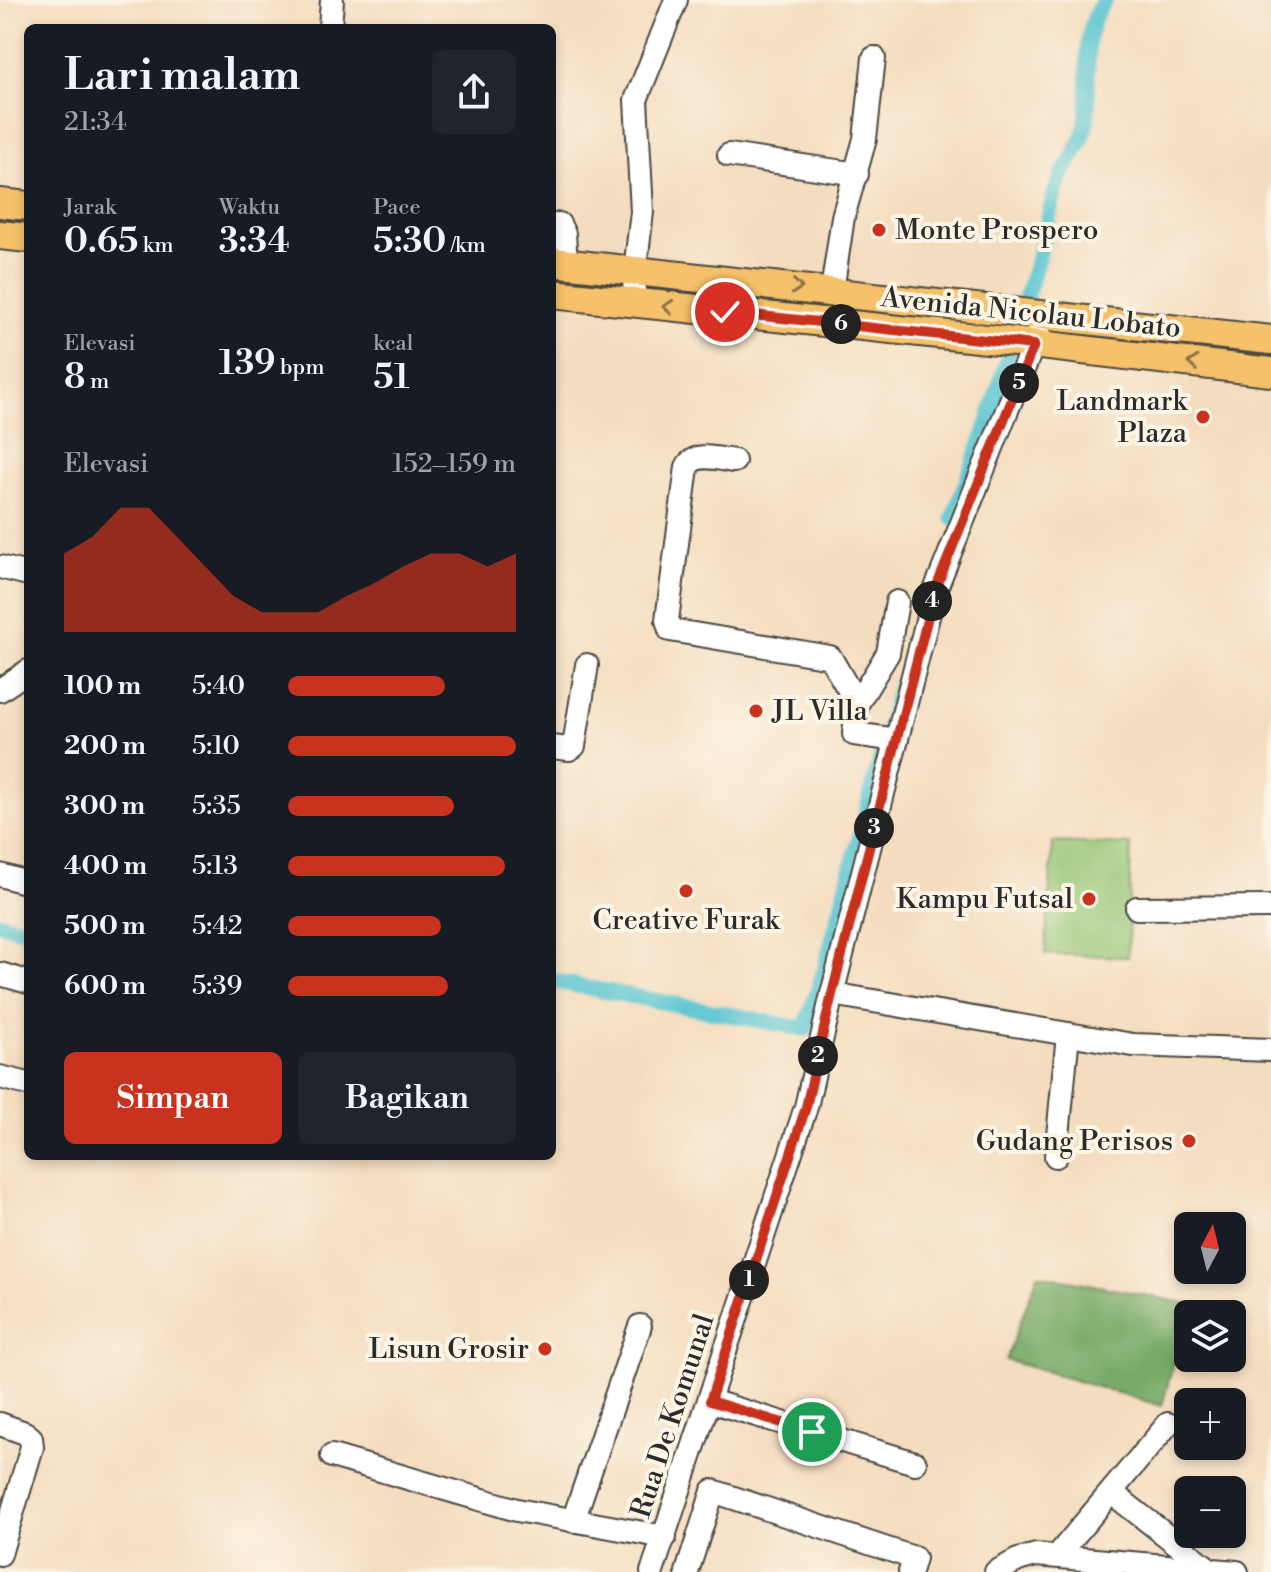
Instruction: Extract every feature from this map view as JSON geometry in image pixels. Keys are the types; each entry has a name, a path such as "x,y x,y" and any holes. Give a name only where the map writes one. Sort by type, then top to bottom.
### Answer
{"main road":[{"path":"0,203 24,206"},
{"path":"0,235 24,238"},
{"name":"Avenida Nicolau Lobato","path":"559,263 1003,312 1269,335"},
{"name":"Avenida Nicolau Lobato","path":"556,294 1271,372"}],"street":[{"path":"330,24 332,0"},
{"path":"634,303 642,212 636,100 676,0"},
{"path":"832,291 840,231 865,139 874,58"},
{"path":"729,155 857,174"},
{"path":"559,224 564,234 559,263"},
{"name":"Rua De Komunal","path":"652,1572 806,1107 934,593 1029,345 1044,316"},
{"path":"734,461 697,458 690,461 687,467 667,620 670,630 830,657 857,704"},
{"path":"0,567 24,573"},
{"path":"897,602 888,653 857,704 854,734 897,740"},
{"path":"556,747 569,749 574,746 587,665"},
{"path":"0,690 24,674"},
{"path":"0,875 24,882"},
{"path":"1137,908 1271,907"},
{"path":"0,974 24,981"},
{"path":"832,994 1133,1045 1271,1050"},
{"path":"1056,1156 1068,1034"},
{"path":"0,1077 24,1083"},
{"path":"573,1521 640,1326"},
{"path":"710,1401 915,1463"},
{"path":"0,1424 25,1433 31,1438 32,1447 0,1554"},
{"path":"1058,1555 1168,1424"},
{"path":"332,1456 517,1510 665,1537"},
{"path":"687,1572 713,1491 914,1558 910,1572"},
{"path":"1112,1493 1209,1569"},
{"path":"996,1572 1018,1560 1036,1555 1237,1572"}],"green space":[{"name":"Kampu Futsal","path":"1053,842 1131,845 1128,957 1045,954"},
{"path":"1038,1274 1174,1301 1174,1362 1162,1406 1006,1360"}],"waterway":[{"path":"953,518 987,427 1055,193 1084,133 1090,30 1105,0"},
{"path":"556,982 805,1029 824,972 900,685"},
{"path":"0,923 24,930"}],"place":[{"name":"Monte Prospero","path":"879,230"},
{"name":"Landmark Plaza","path":"1203,417"},
{"name":"JL Villa","path":"756,711"},
{"name":"Creative Furak","path":"686,891"},
{"name":"Kampu Futsal","path":"1089,899"},
{"name":"Gudang Perisos","path":"1189,1141"},
{"name":"Lisun Grosir","path":"545,1349"}],"route":[{"path":"725,312 1034,345 934,593 806,1107 710,1401 812,1432"}]}
